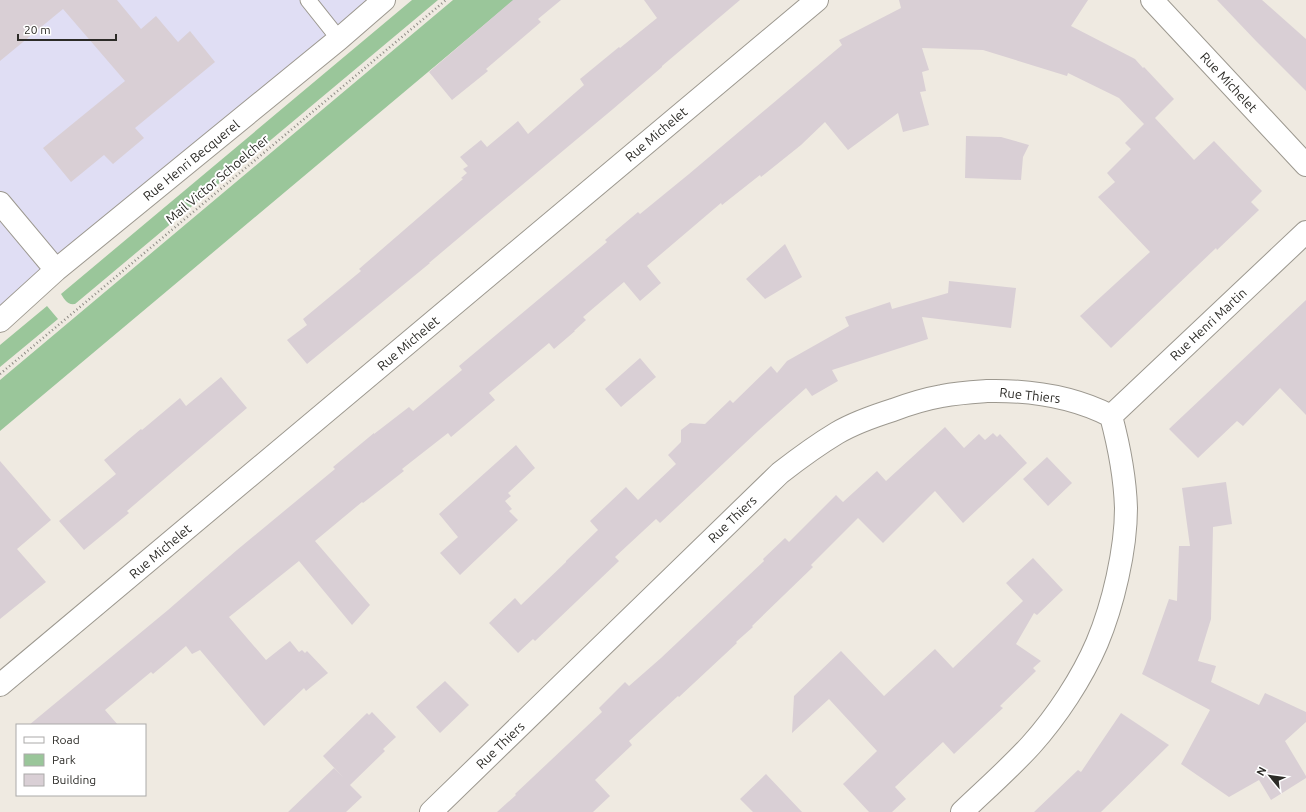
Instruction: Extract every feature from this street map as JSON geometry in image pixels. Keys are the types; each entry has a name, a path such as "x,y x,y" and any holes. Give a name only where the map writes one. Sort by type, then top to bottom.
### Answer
{"street":[{"name":"Rue Henri Becquerel","path":"0,321 56,270 384,0"},
{"name":"Rue Michelet","path":"0,686 817,0"},
{"name":"Rue Michelet","path":"1152,0 1306,165"},
{"path":"0,203 56,270"},
{"name":"Rue Henri Martin","path":"1111,416 1306,232"},
{"name":"Rue Thiers","path":"431,812 780,473 838,433 874,416 907,405 943,395 975,392 1025,392 1055,396 1093,407 1111,416"},
{"path":"962,812 1032,744 1057,713 1097,643 1118,575 1124,538 1126,508 1119,444 1111,416"}],"lane":[{"path":"308,0 338,39"}],"path":[{"name":"Mail Victor Schoelcher","path":"0,374 446,0"}],"shaded area":[{"path":"0,0 384,0 0,320"}],"green space":[{"path":"412,0 438,0 75,304 70,304 65,300 61,294"},
{"path":"453,0 514,0 0,431 0,380"},
{"path":"47,306 58,319 0,367 0,345"}],"building":[{"path":"0,0 117,0 141,29 156,16 178,42 190,31 215,62 135,128 144,138 113,164 104,155 71,182 43,148 125,81 63,9 0,61"},
{"path":"513,0 561,0 538,19 541,22 486,69 488,71 452,100 429,72"},
{"path":"644,0 740,0 430,263 307,364 287,340 307,325 303,319 361,271 359,269 463,179 461,178 467,173 463,169 468,166 460,157 481,140 487,147 518,121 528,134 584,85 580,79 657,18"},
{"path":"899,0 1088,0 1071,26 1135,59 1143,68 1144,67 1174,99 1155,118 1194,160 1214,141 1262,191 1251,202 1259,210 1217,250 1216,248 1111,348 1080,316 1150,252 1098,197 1115,182 1107,173 1131,149 1125,143 1144,124 1119,98 1068,73 1067,76 983,50 922,48 929,70 922,72 926,91 920,92 929,125 903,132 898,113 848,150 825,122 801,145 761,177 760,175 722,205 721,203 647,266 661,283 640,301 624,282 583,317 586,320 554,349 549,343 489,393 495,400 451,437 448,433 402,469 404,471 363,503 362,502 315,541 370,605 352,625 299,561 229,617 266,660 290,641 299,652 302,650 305,653 307,651 328,673 306,691 304,688 264,726 200,650 192,654 186,646 153,674 151,672 105,710 117,724 30,724 335,469 333,467 374,433 409,407 413,411 462,370 459,366 607,242 605,240 638,212 640,214 689,174 842,45 839,40 901,8"},
{"path":"1217,0 1262,0 1306,39 1306,91 1256,41"},
{"path":"966,136 1001,137 1029,145 1023,157 1021,180 965,178"},
{"path":"785,244 802,277 765,299 746,279"},
{"path":"949,281 1016,288 1011,328 922,317 928,339 832,370 838,381 812,396 806,388 660,523 656,519 615,557 619,561 535,641 533,639 518,653 489,623 515,598 521,605 566,562 598,530 590,521 626,487 638,500 676,464 668,455 681,442 681,430 690,423 705,424 730,400 733,403 771,366 777,373 787,361 849,326 845,317 890,302 892,309 948,293"},
{"path":"1306,300 1306,415 1280,388 1243,426 1237,421 1198,458 1169,429"},
{"path":"640,358 656,377 621,407 605,389"},
{"path":"221,377 247,408 127,511 129,513 84,550 59,521 116,474 104,460 180,398 186,406"},
{"path":"945,427 964,448 979,434 985,440 993,433 997,437 1000,434 1027,463 963,523 935,491 883,543 858,518 811,565 813,567 736,642 737,643 629,741 632,745 595,780 610,796 593,812 497,812 602,712 599,708 625,682 629,686 661,658 764,561 763,559 785,538 789,542 836,495 843,502 877,471 886,481"},
{"path":"516,445 535,468 508,493 511,496 505,501 512,509 509,511 518,520 460,575 440,553 458,537 439,514"},
{"path":"1047,457 1072,483 1048,506 1023,479"},
{"path":"0,461 51,520 17,549 46,582 0,619"},
{"path":"1226,482 1232,524 1213,527 1211,619 1198,661 1216,666 1211,682 1259,705 1265,693 1306,712 1306,722 1285,741 1306,778 1271,800 1259,780 1229,797 1181,764 1210,710 1142,674 1169,599 1177,601 1179,546 1190,546 1182,488"},
{"path":"1033,558 1063,590 1037,615 1034,613 1016,644 1041,661 1033,668 1036,671 1000,706 1003,708 954,754 943,742 895,787 906,799 892,812 869,812 843,784 877,751 829,699 792,733 794,696 841,651 884,696 935,649 953,668 1023,601 1006,583"},
{"path":"445,681 469,705 440,733 416,707"},
{"path":"372,712 396,737 383,749 385,751 350,785 362,797 346,812 288,812 334,768 343,777 323,756 367,713 369,715"},
{"path":"1121,713 1169,745 1101,812 1034,812 1078,770 1081,772"},
{"path":"766,774 802,812 753,812 740,799"}]}
